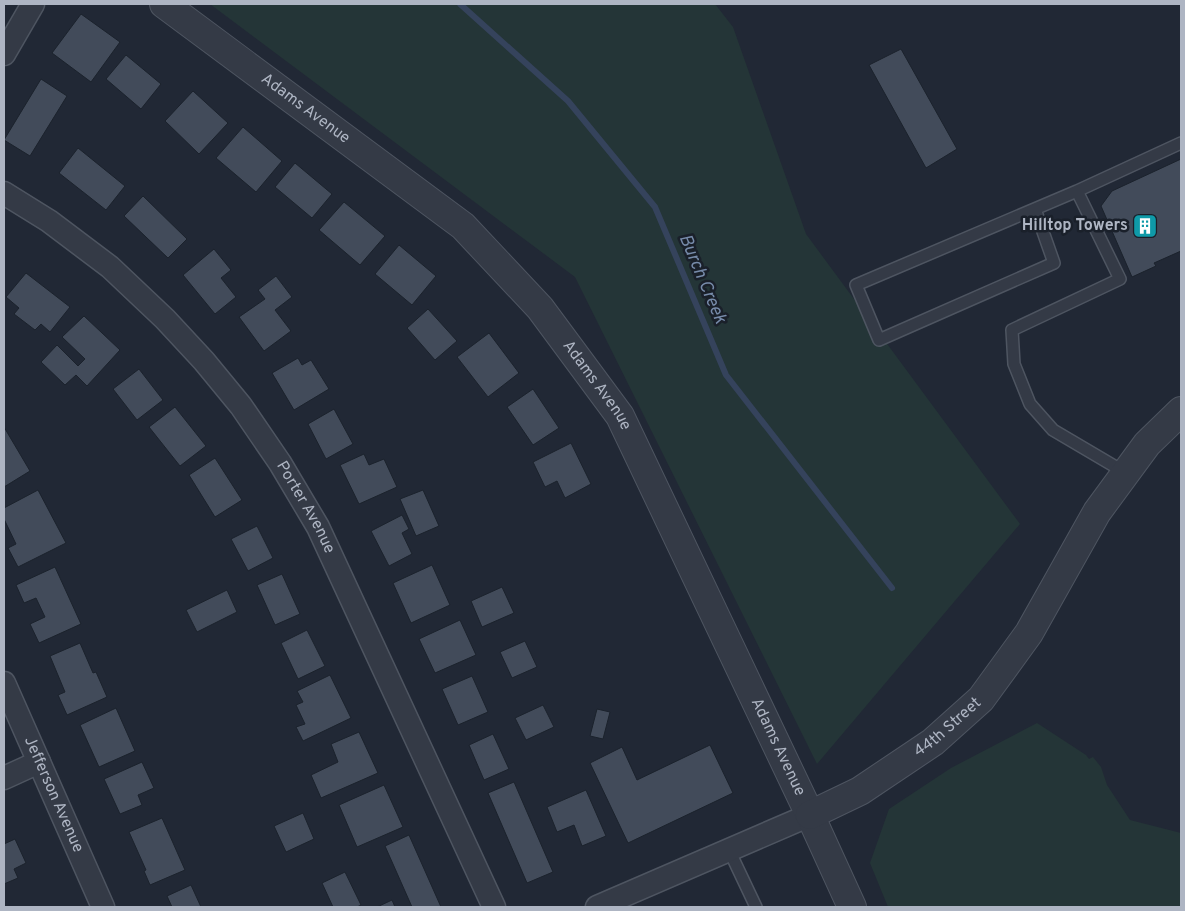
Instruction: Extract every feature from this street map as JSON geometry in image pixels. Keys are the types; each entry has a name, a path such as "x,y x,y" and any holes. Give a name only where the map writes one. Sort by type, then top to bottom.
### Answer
{"street":[{"path":"4,54 33,4"},
{"name":"Adams Avenue","path":"164,4 463,226 540,308 620,416 852,907"},
{"name":"Porter Avenue","path":"4,193 49,221 110,267 172,326 241,406 280,463 318,527 494,907"},
{"name":"44th Street","path":"597,907 810,816 860,792 934,742 981,699 1029,633 1097,512 1147,444 1181,411"},
{"name":"Jefferson Avenue","path":"4,684 103,907"},
{"path":"4,778 39,762"}],"lane":[{"path":"1035,209 1054,263 879,340 856,285 1077,191 1181,143"},
{"path":"1077,191 1120,279 1012,330 1014,364 1030,404 1053,430 1126,473"},
{"path":"729,850 756,907"}],"shaded area":[{"path":"210,4 715,4 733,27 806,234 1020,524 817,764 575,277"},
{"path":"1037,723 1086,755 1089,759 1093,757 1101,767 1107,785 1130,820 1181,833 1181,907 888,907 870,863 889,809 951,768"}],"building":[{"path":"81,14 120,42 91,82 52,53"},
{"path":"901,49 957,149 926,168 869,65"},
{"path":"126,55 161,84 141,109 106,79"},
{"path":"41,79 67,96 30,156 4,140"},
{"path":"193,91 228,123 199,154 165,121"},
{"path":"243,127 282,161 256,192 216,158"},
{"path":"78,148 125,186 106,210 59,173"},
{"name":"Hilltop Towers","path":"1181,159 1181,251 1154,263 1156,266 1132,277 1101,206 1112,191"},
{"path":"295,163 332,194 312,218 275,187"},
{"path":"143,196 187,239 168,258 124,216"},
{"path":"344,202 385,236 360,265 319,230"},
{"path":"399,245 436,276 412,305 375,274"},
{"path":"214,249 231,270 221,278 236,297 215,314 183,275"},
{"path":"26,273 70,307 50,332 41,324 35,330 14,314 19,308 6,297"},
{"path":"276,276 292,297 275,310 291,331 264,351 239,317 265,299 258,290"},
{"path":"428,309 457,341 435,360 407,328"},
{"path":"84,316 120,350 87,386 76,375 65,385 41,362 57,345 78,366 85,359 62,337"},
{"path":"489,333 519,373 488,397 457,357"},
{"path":"298,358 302,365 311,360 329,389 294,410 272,373"},
{"path":"139,369 163,400 137,420 113,389"},
{"path":"533,389 559,428 533,445 507,407"},
{"path":"175,407 206,446 180,466 149,427"},
{"path":"334,409 353,444 326,459 308,424"},
{"path":"4,427 30,471 4,487"},
{"path":"571,443 591,484 565,498 557,481 545,487 533,462"},
{"path":"364,454 369,465 384,459 397,487 359,504 340,465"},
{"path":"215,458 242,500 215,517 189,475"},
{"path":"38,490 66,543 18,567 8,548 16,544 4,519 4,508"},
{"path":"423,490 439,526 416,536 400,499"},
{"path":"402,515 409,529 402,533 412,554 389,566 371,531"},
{"path":"257,526 273,558 248,571 231,539"},
{"path":"432,565 450,605 411,623 393,583"},
{"path":"55,567 81,624 39,643 30,624 45,617 36,598 24,603 16,585"},
{"path":"282,574 300,614 275,625 257,585"},
{"path":"502,587 514,613 482,627 471,601"},
{"path":"227,590 237,612 197,632 186,610"},
{"path":"460,620 476,655 435,673 419,639"},
{"path":"307,630 325,666 298,679 281,643"},
{"path":"525,641 537,667 512,678 500,652"},
{"path":"80,643 93,673 96,672 107,697 67,715 58,695 65,692 50,656"},
{"path":"330,675 351,718 303,741 296,727 305,724 296,705 303,702 297,691"},
{"path":"472,676 488,712 458,725 442,689"},
{"path":"543,705 554,727 526,740 515,718"},
{"path":"116,708 135,751 99,767 80,725"},
{"path":"597,709 610,712 603,739 590,736"},
{"path":"359,732 378,773 321,798 311,775 338,762 331,744"},
{"path":"493,734 509,769 484,780 469,745"},
{"path":"710,745 733,793 628,843 590,763 622,747 637,780"},
{"path":"142,762 154,788 138,795 142,805 120,814 104,779"},
{"path":"514,782 553,872 527,883 488,793"},
{"path":"384,785 403,827 357,847 339,805"},
{"path":"586,790 606,836 582,846 574,825 557,832 547,807"},
{"path":"303,813 314,839 286,852 274,826"},
{"path":"162,818 185,870 150,885 144,871 146,870 129,832"},
{"path":"409,835 441,907 412,907 385,846"},
{"path":"15,839 26,863 14,869 18,878 4,884 4,844"},
{"path":"345,872 361,905 357,907 333,907 322,883"},
{"path":"191,885 201,907 172,907 167,896"},
{"path":"392,900 395,907 377,907"}],"waterway":[{"name":"Burch Creek","path":"460,4 568,101 655,207 726,375 892,588"}],"place":[{"name":"Hilltop Towers","path":"1145,226"}]}
